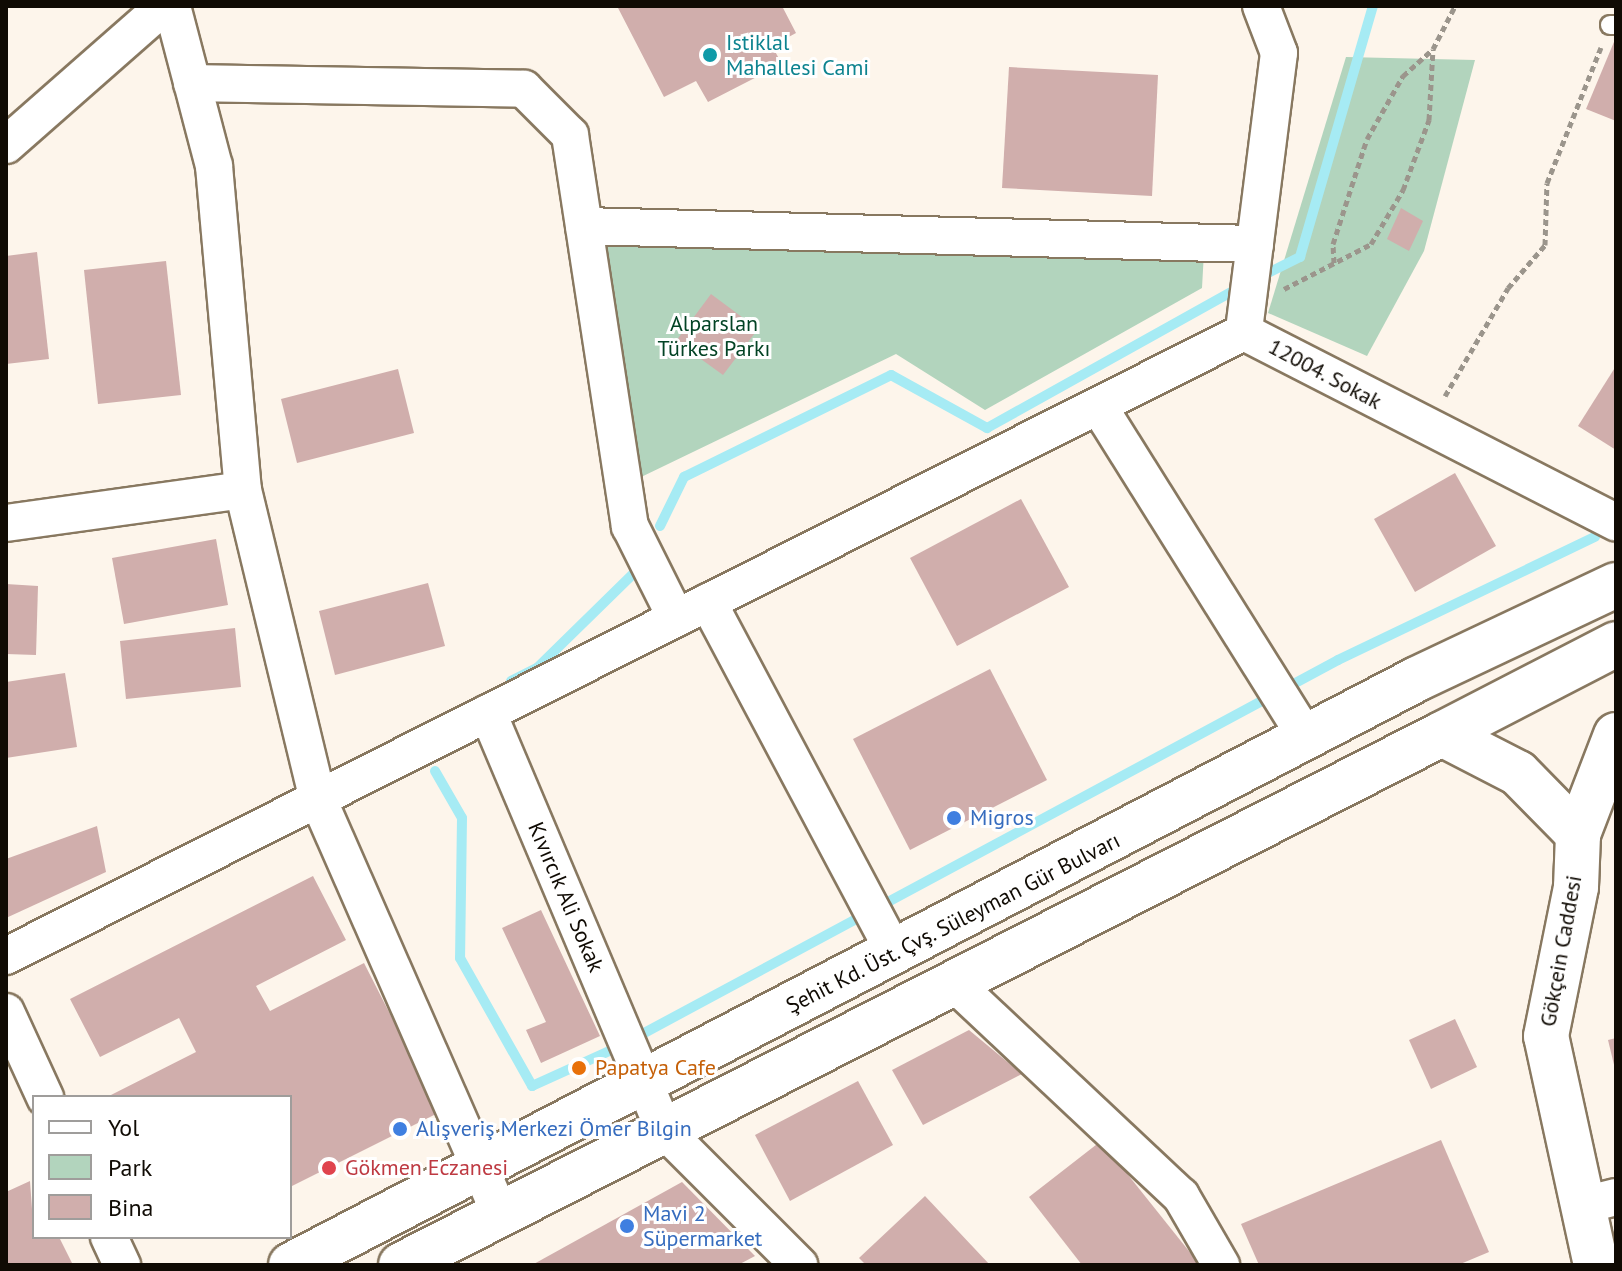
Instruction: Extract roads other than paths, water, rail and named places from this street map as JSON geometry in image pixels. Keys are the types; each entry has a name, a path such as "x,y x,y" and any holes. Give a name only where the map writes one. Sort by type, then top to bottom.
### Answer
{"main road":[{"name":"Şehit Kd. Üst. Çvş. Süleyman Gür Bulvarı","path":"291,1265 480,1165 629,1051 889,942 1298,724 1616,585"},
{"path":"401,1265 957,986 1616,644"},
{"path":"1442,734 1518,773 1578,834"},
{"name":"Gökçein Caddesi","path":"1596,1265 1600,1201 1546,1036 1576,887 1578,834 1616,735"}],"street":[{"path":"6,145 164,6"},
{"path":"172,6 214,166 243,490 318,799 500,1214"},
{"path":"6,956 1099,407 1250,286 1279,53 1261,6"},
{"path":"192,83 524,89 570,135 630,526 692,610 861,890 889,942"},
{"path":"584,226 1250,286"},
{"name":"12004. Sokak","path":"1250,286 1426,428 1616,522"},
{"path":"1099,407 1298,724"},
{"path":"6,523 243,490"},
{"name":"Kıvırcık Ali Sokak","path":"488,713 665,1131 799,1265"},
{"path":"957,986 1181,1196 1221,1265"},
{"path":"6,1012 44,1095"},
{"path":"110,1239 122,1265"}],"waterway":[{"path":"1260,277 1300,257 1373,6"},
{"path":"660,526 684,477 891,375 987,428 1242,286"},
{"path":"435,771 462,818 460,958 532,1086 620,1046 1338,660 1595,537"},
{"path":"511,681 537,668 638,569"}],"place":[{"name":"Istiklal Mahallesi Cami","path":"710,55"},
{"name":"Migros","path":"954,818"},
{"name":"Papatya Cafe","path":"579,1068"},
{"name":"Alışveriş Merkezi Ömer Bilgin","path":"400,1129"},
{"name":"Gökmen Eczanesi","path":"329,1168"},
{"name":"Mavi 2 Süpermarket","path":"627,1226"}],"park label":[{"name":"Alparslan Türkes Parkı","path":"714,336"}]}
